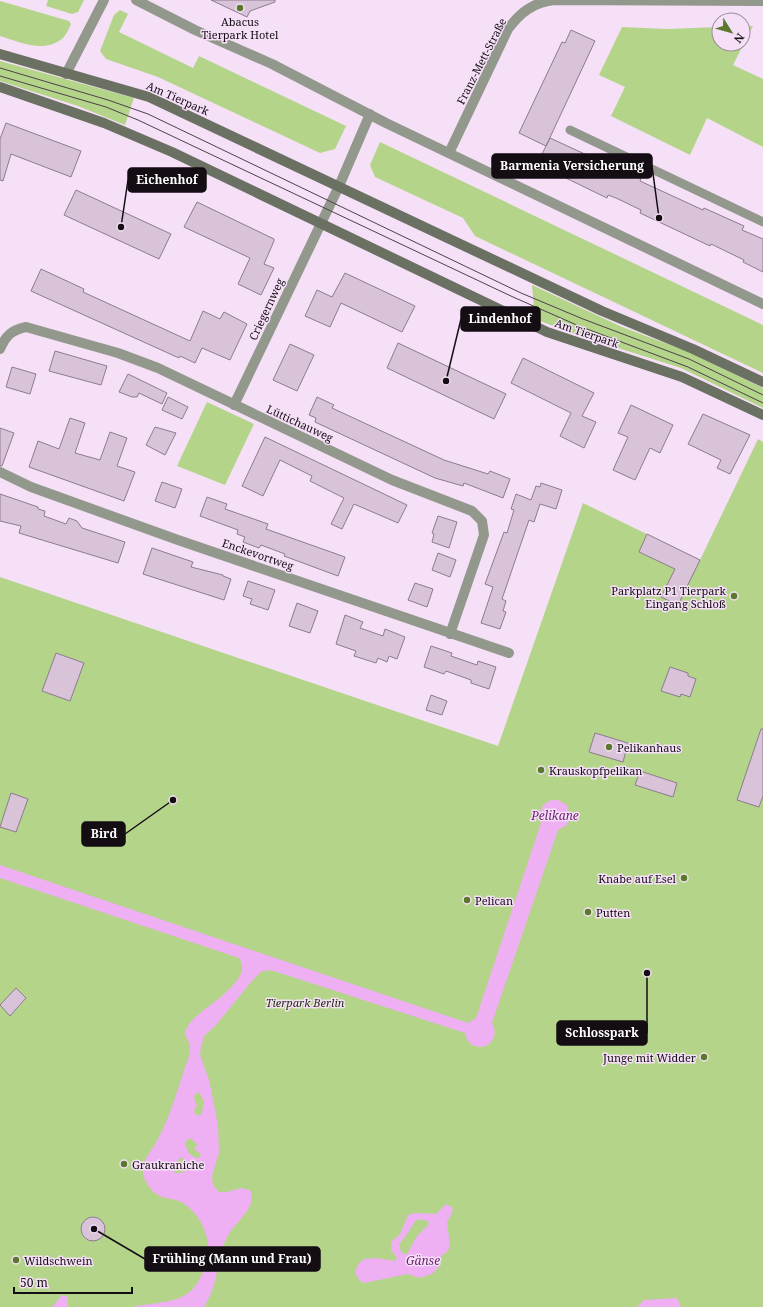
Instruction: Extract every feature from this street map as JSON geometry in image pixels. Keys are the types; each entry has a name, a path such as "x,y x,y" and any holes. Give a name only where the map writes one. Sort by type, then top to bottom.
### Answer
{"main road":[{"name":"Am Tierpark","path":"0,54 149,97 602,311 693,349 763,382"},
{"name":"Am Tierpark","path":"0,87 104,123 156,145 290,207 320,224 547,332 682,377 763,415"}],"street":[{"path":"66,74 104,0"},
{"path":"136,0 195,30 272,64 449,153 763,304"},
{"name":"Franz-Mett-Straße","path":"449,153 508,29 519,14 531,7 555,0 763,1"},
{"path":"320,224 339,186 370,114"},
{"name":"Criegernweg","path":"234,405 320,224"},
{"name":"Lüttichauweg","path":"0,349 3,342 14,330 26,327 118,352 158,368 392,480 472,511 482,521 484,534 450,634"},
{"name":"Enckevortweg","path":"0,472 46,492 450,634 509,653"}],"lane":[{"path":"570,130 763,222"}],"green space":[{"path":"48,0 84,0 78,12 72,14 46,6"},
{"path":"0,1 69,21 71,24 63,38 56,43 48,45 32,45 0,36"},
{"path":"120,10 128,14 119,32 193,68 199,56 346,126 335,149 320,153 158,77 106,59 100,51 114,15"},
{"path":"622,27 667,29 711,27 711,52 740,52 733,65 763,79 763,147 707,118 690,155 611,116 625,87 599,75"},
{"path":"0,61 134,98 125,125 78,106 0,81"},
{"path":"380,142 763,325 763,373 475,236 463,218 375,177 370,165"},
{"path":"532,285 622,327 689,352 763,388 763,408 681,368 577,335 535,319"},
{"path":"207,402 254,424 225,485 177,466"},
{"name":"Tierpark Berlin","path":"758,439 763,442 763,1307 0,1307 0,577 498,746 583,503 700,560"}],"water":[{"name":"Pelikane","path":"558,800 567,805 570,817 567,825 558,830 492,1023 495,1033 489,1044 482,1047 472,1045 465,1033 269,970 261,972 251,982 216,1025 204,1036 200,1055 209,1080 218,1125 219,1153 212,1176 213,1185 219,1192 227,1192 241,1188 250,1190 251,1202 246,1213 226,1239 212,1291 204,1307 132,1307 169,1301 187,1294 195,1286 207,1261 208,1244 206,1236 203,1227 194,1212 181,1202 155,1193 148,1186 145,1179 143,1165 160,1135 174,1102 189,1056 190,1046 185,1034 189,1024 233,985 240,976 242,967 239,958 0,878 0,865 468,1023 476,1018 541,823 541,809 548,802","holes":["199,1092 204,1101 200,1116 195,1114 194,1110 197,1106 194,1098 195,1094","190,1138 198,1145 194,1149 201,1154 199,1158 189,1153 185,1142","181,1157 186,1161 189,1168 181,1173 175,1173 172,1167"]},
{"name":"Gänse","path":"446,1204 453,1208 447,1222 450,1245 448,1251 441,1256 438,1268 432,1274 419,1278 408,1274 364,1283 360,1281 356,1275 356,1268 364,1259 376,1258 395,1261 397,1258 391,1250 391,1242 400,1234 408,1215 415,1213 436,1214","holes":["418,1219 428,1221 429,1224 417,1236 407,1254 401,1252 399,1244 416,1221"]},
{"path":"62,1295 68,1297 68,1307 52,1307"},
{"path":"677,1298 681,1307 637,1307 644,1300"}],"building":[{"name":"Abacus Tierpark Hotel","path":"211,0 275,0 275,2 250,11 247,17"},
{"path":"571,30 595,41 546,146 519,133 562,42 565,43"},
{"path":"6,123 81,151 71,177 11,154 3,181 0,180 0,139"},
{"path":"550,138 600,161 601,159 628,171 641,178 640,181 703,210 704,208 744,226 742,230 763,239 763,272 743,262 744,260 711,244 710,246 640,213 641,210 616,198 608,195 607,198 537,164"},
{"path":"76,190 171,234 159,259 64,215"},
{"path":"197,202 274,239 264,264 274,268 261,295 238,284 250,258 184,227"},
{"path":"41,269 84,289 83,292 190,341 203,311 220,319 224,312 247,324 230,360 202,348 195,363 180,356 179,358 31,291"},
{"path":"345,273 415,306 402,332 341,303 330,327 305,316 317,290 332,297"},
{"path":"398,343 506,394 494,419 387,368"},
{"path":"290,344 314,355 297,391 273,380"},
{"path":"55,351 107,366 101,385 49,371"},
{"path":"523,358 594,393 582,416 596,422 584,448 560,436 571,413 511,383"},
{"path":"12,367 36,374 30,394 6,387"},
{"path":"128,374 167,393 162,404 139,393 137,397 132,397 119,392"},
{"path":"168,397 188,407 182,419 162,410"},
{"path":"317,397 334,405 332,408 444,460 488,474 490,471 510,479 503,498 464,483 463,486 435,478 315,422 316,418 309,415"},
{"path":"631,405 673,425 660,453 650,448 635,480 613,470 628,437 618,433"},
{"path":"703,414 750,435 730,474 717,468 721,460 688,444"},
{"path":"70,418 85,423 75,453 100,460 110,432 127,438 117,466 135,472 124,501 29,467 38,441 59,449"},
{"path":"155,427 176,433 165,455 146,445"},
{"path":"0,428 14,433 2,466 0,466"},
{"path":"265,437 407,505 398,523 354,504 342,529 331,524 344,498 310,481 312,476 280,460 263,496 242,486"},
{"path":"162,482 182,489 175,508 155,501"},
{"path":"541,483 562,490 556,509 540,504 534,522 529,520 502,599 506,601 503,611 506,612 500,629 481,623 493,587 485,584 504,532 507,533 514,510 511,509 516,494 531,500 536,486 540,487"},
{"path":"0,494 38,507 38,509 45,511 44,516 66,524 69,518 77,521 82,528 125,542 118,563 19,533 21,526 0,521"},
{"path":"207,497 227,504 225,509 268,524 266,529 345,557 338,576 284,556 285,554 261,545 259,548 243,542 245,537 237,534 238,530 200,516"},
{"path":"438,516 457,522 449,548 432,542 434,534 432,533"},
{"path":"647,534 700,560 678,605 661,597 675,569 639,552"},
{"path":"152,548 193,562 191,567 223,575 231,579 224,600 143,574"},
{"path":"438,553 456,560 450,577 432,570"},
{"path":"248,581 275,590 268,610 250,604 252,599 243,596"},
{"path":"415,583 433,589 427,607 408,600"},
{"path":"297,603 318,611 310,633 289,626"},
{"path":"345,615 363,622 360,628 383,636 385,629 405,637 397,659 389,656 387,662 378,658 376,663 354,656 356,651 336,644"},
{"path":"431,646 452,653 451,656 477,665 478,661 496,667 489,689 471,683 471,680 446,671 444,674 424,667"},
{"path":"56,653 84,663 70,701 42,691"},
{"path":"670,667 688,673 688,676 696,679 690,697 681,694 680,697 661,691"},
{"path":"431,695 447,701 442,715 426,710"},
{"path":"761,729 763,729 763,796 759,807 737,800"},
{"name":"Pelikanhaus","path":"595,733 628,743 623,762 589,752"},
{"path":"640,771 677,783 673,797 635,785"},
{"path":"11,793 28,799 16,832 0,827"},
{"path":"16,988 26,998 10,1016 0,1005"},
{"path":"93,1217 101,1221 105,1229 101,1237 93,1241 85,1237 81,1229 85,1221"}],"tram line":[{"path":"0,68 108,100 148,114 521,293 583,319 689,359 763,395"},
{"path":"0,76 106,107 138,120 513,297 579,326 688,367 763,403"}],"place":[{"name":"Abacus Tierpark Hotel","path":"240,8"},
{"name":"Barmenia Versicherung","path":"659,218"},
{"name":"Eichenhof","path":"121,227"},
{"name":"Lindenhof","path":"446,381"},
{"name":"Parkplatz P1 Tierpark Eingang Schloß","path":"734,596"},
{"name":"Pelikanhaus","path":"609,747"},
{"name":"Krauskopfpelikan","path":"541,770"},
{"name":"Bird","path":"173,800"},
{"name":"Knabe auf Esel","path":"684,878"},
{"name":"Pelican","path":"467,900"},
{"name":"Putten","path":"588,912"},
{"name":"Schlosspark","path":"647,973"},
{"name":"Junge mit Widder","path":"704,1057"},
{"name":"Graukraniche","path":"124,1164"},
{"name":"Frühling (Mann und Frau)","path":"94,1229"},
{"name":"Wildschwein","path":"16,1260"}]}
